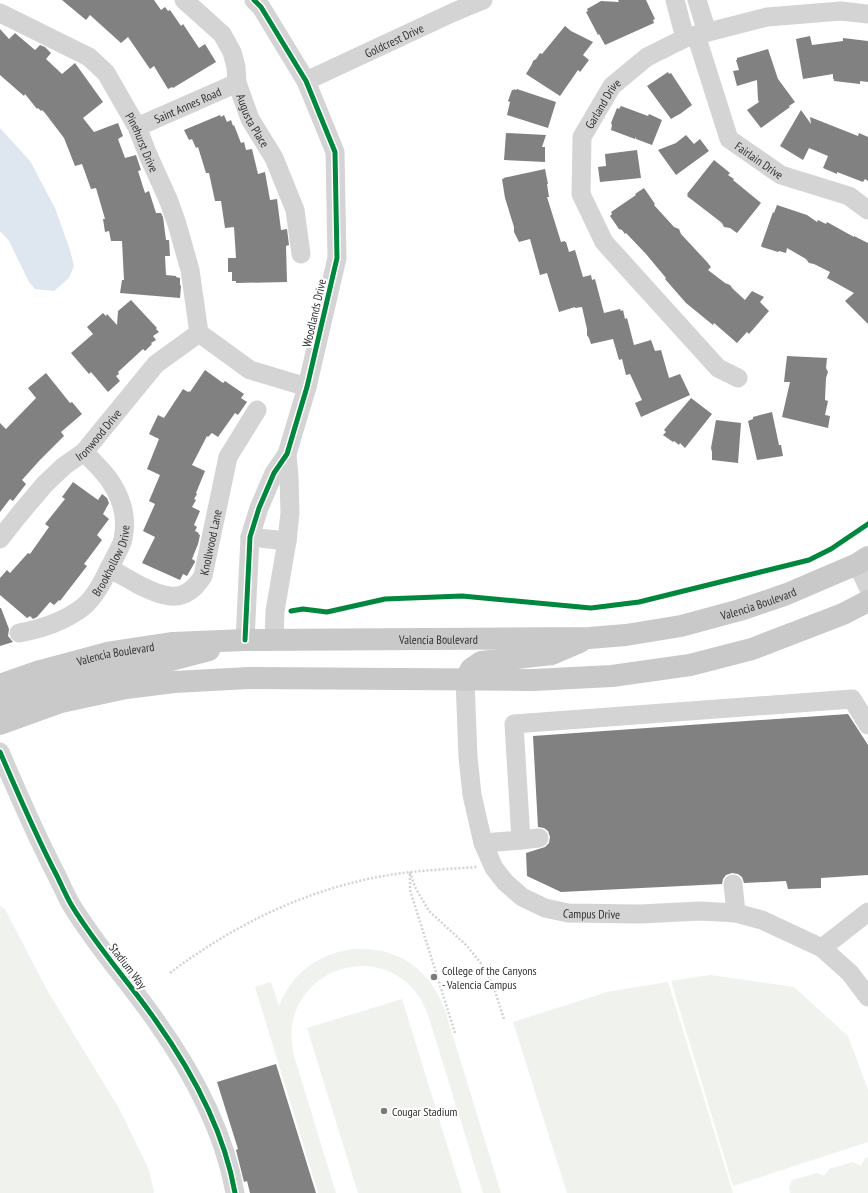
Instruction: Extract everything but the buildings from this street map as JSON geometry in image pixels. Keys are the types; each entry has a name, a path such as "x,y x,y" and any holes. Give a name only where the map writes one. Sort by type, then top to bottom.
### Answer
{"main road":[{"name":"Valencia Boulevard","path":"0,685 40,671 107,653 173,643 245,640 589,638 626,635 680,626 740,610 787,594 863,561"},
{"path":"0,724 61,702 126,688 174,682 249,678 533,680 612,676 690,665 752,649 843,614 868,600"},
{"path":"465,680 471,669 481,662 552,654 589,638"},
{"path":"0,709 4,705 11,702 71,682 163,662 245,640"}],"street":[{"name":"Augusta Place","path":"184,0 222,34 232,52 236,67 237,83 250,119 274,158 295,210 300,254"},
{"name":"Woodlands Drive","path":"245,640 250,537 259,508 274,473 287,454 307,387 337,258 335,152 306,81 261,7 254,0"},
{"name":"Goldcrest Drive","path":"306,81 483,0"},
{"name":"Fairlain Drive","path":"675,0 696,35 729,138 781,175 849,196 868,210"},
{"name":"Fairlain Drive","path":"696,35 697,0"},
{"name":"Garland Drive","path":"738,378 718,368 604,242 581,194 582,137 612,86 647,56 696,35 767,17 841,11 868,14"},
{"name":"Pinehurst Drive","path":"0,13 89,57 106,73 137,127 168,199 177,224 190,270 199,333"},
{"name":"Saint Annes Road","path":"137,127 237,83"},
{"path":"199,333 250,370 307,387"},
{"name":"Ironwood Drive","path":"0,539 45,484 64,466 84,452 156,364 199,333"},
{"name":"Knollwood Lane","path":"109,568 153,592 164,596 172,597 181,595 190,591 198,584 203,576 228,458 257,410"},
{"name":"Brookhollow Drive","path":"19,633 35,630 55,622 72,614 84,606 93,597 123,541 124,513 115,488 104,472 84,452"},
{"name":"Woodlands Drive","path":"274,640 275,611 287,541 290,513 287,454"},
{"path":"250,537 287,541"},
{"path":"863,561 868,587"},
{"name":"Campus Drive","path":"465,680 468,757 472,795 483,843 494,868 505,882 522,897 546,908 568,913 640,914 700,911 736,913 762,920 822,948 850,973 868,997"},
{"path":"483,843 530,839 514,724 852,699 868,725"},
{"name":"Stadium Way","path":"0,752 46,855 72,905 90,933 156,1020 192,1075 215,1124 222,1143 235,1193"},
{"path":"734,884 736,913"},
{"path":"822,948 868,912"}],"path":[{"path":"291,611 303,608 327,612 385,599 462,596 591,608 639,602 809,560 831,549 868,524"},
{"path":"170,973 192,956 248,922 315,894 346,884 410,872 478,867"},
{"path":"410,872 415,887 429,911 466,945 484,967 494,988 504,1019"},
{"path":"410,872 410,890 455,1033"}],"shaded area":[{"path":"0,128 30,161 55,208 70,250 74,266 69,278 54,291 35,289 29,282 9,241 0,231"},
{"path":"0,906 5,909 47,990 120,1110 149,1170 154,1193 0,1193"},
{"path":"351,949 368,949 397,956 420,971 430,982 438,995 445,1010 501,1193 483,1193 428,1015 423,1004 417,994 402,979 385,970 366,966 347,968 329,974 313,985 301,1001 292,1024 291,1034 294,1056 336,1193 318,1193 255,987 271,982 279,1006 291,984 307,967 327,956"},
{"path":"710,975 794,987 848,1036 868,1090 868,1142 733,1186 671,981"},
{"path":"668,982 733,1193 567,1193 513,1022 607,992"},
{"name":"Cougar Stadium","path":"402,999 462,1193 358,1193 307,1028"},
{"path":"868,1157 868,1193 790,1193 789,1187 792,1180 817,1173 824,1176 829,1169 853,1162 861,1166 865,1158"}],"cycle path":[{"path":"245,640 250,537 259,508 274,473 287,454 307,387 337,258 335,152 306,81 261,7 254,0"},
{"path":"291,611 303,609 327,612 385,599 462,596 591,608 639,602 809,560 831,549 868,524"},
{"path":"0,752 34,830 72,906 92,936 170,1041 194,1082 215,1125 230,1170 235,1193"}],"place":[{"name":"College of the Canyons - Valencia Campus","path":"434,977"},
{"name":"Cougar Stadium","path":"384,1111"}]}
